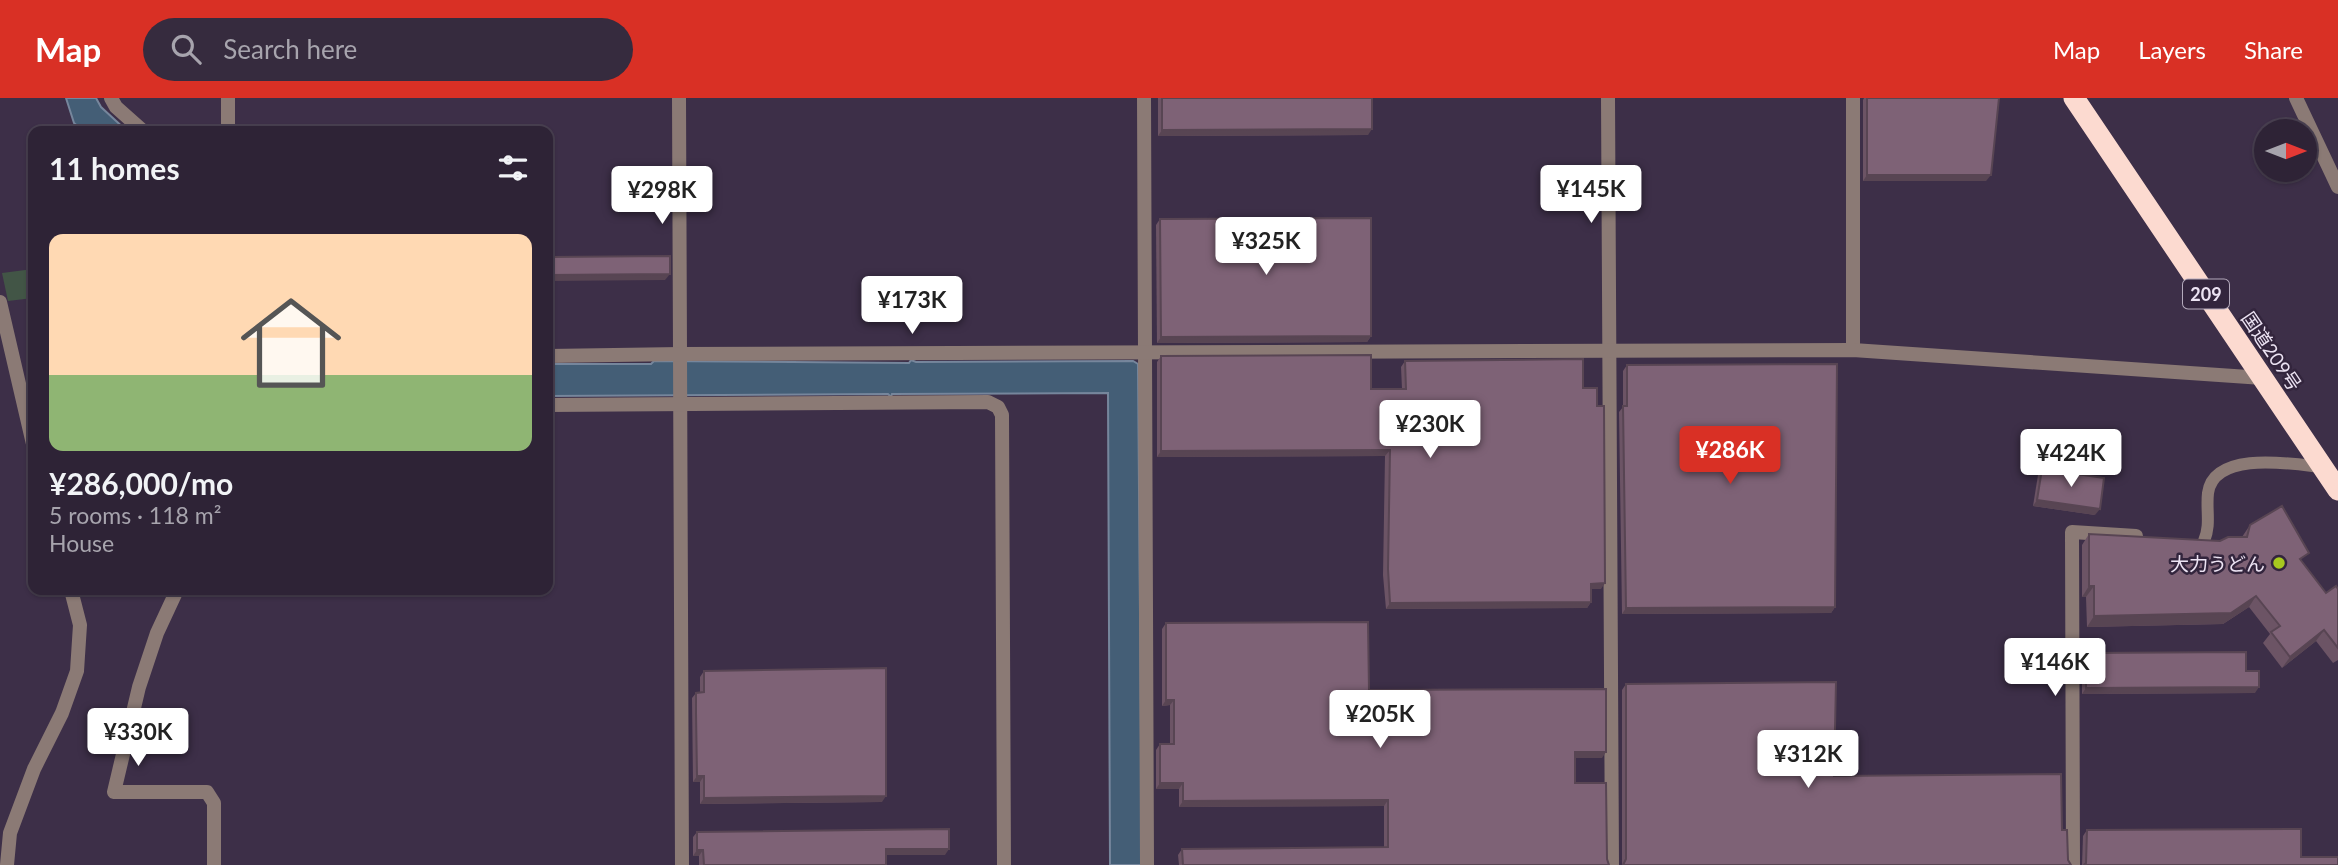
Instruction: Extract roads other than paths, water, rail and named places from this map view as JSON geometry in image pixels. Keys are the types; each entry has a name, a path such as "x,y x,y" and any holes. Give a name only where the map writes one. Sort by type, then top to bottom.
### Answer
{"highway":[{"name":"国道209号","path":"2074,98 2333,481"}],"street":[{"path":"111,98 116,107 137,126"},
{"path":"228,98 228,126"},
{"path":"679,98 682,865"},
{"path":"1144,98 1147,865"},
{"path":"1608,98 1612,865"},
{"path":"1853,98 1853,351"},
{"path":"2296,98 2338,187"},
{"path":"0,302 28,422"},
{"path":"553,356 1853,351 2263,379"},
{"path":"553,405 988,402 998,407 1002,415 1004,865"},
{"path":"2073,865 2072,532 2151,537"},
{"path":"7,865 10,833 34,769 62,713 77,671 80,625 72,595"},
{"path":"175,595 157,633 139,687 114,792 207,792 214,803 214,865"}],"lane":[{"path":"2202,541 2209,527 2208,490 2227,467 2265,462 2333,481"}],"water":[{"path":"66,98 96,98 101,107 122,126 77,126"},
{"path":"911,360 1133,361 1138,364 1142,865 1110,865 1108,393 892,394 891,397 888,394 553,396 553,364 651,364 654,361 909,363"}],"place":[{"name":"大力うどん","path":"2279,563"}]}
